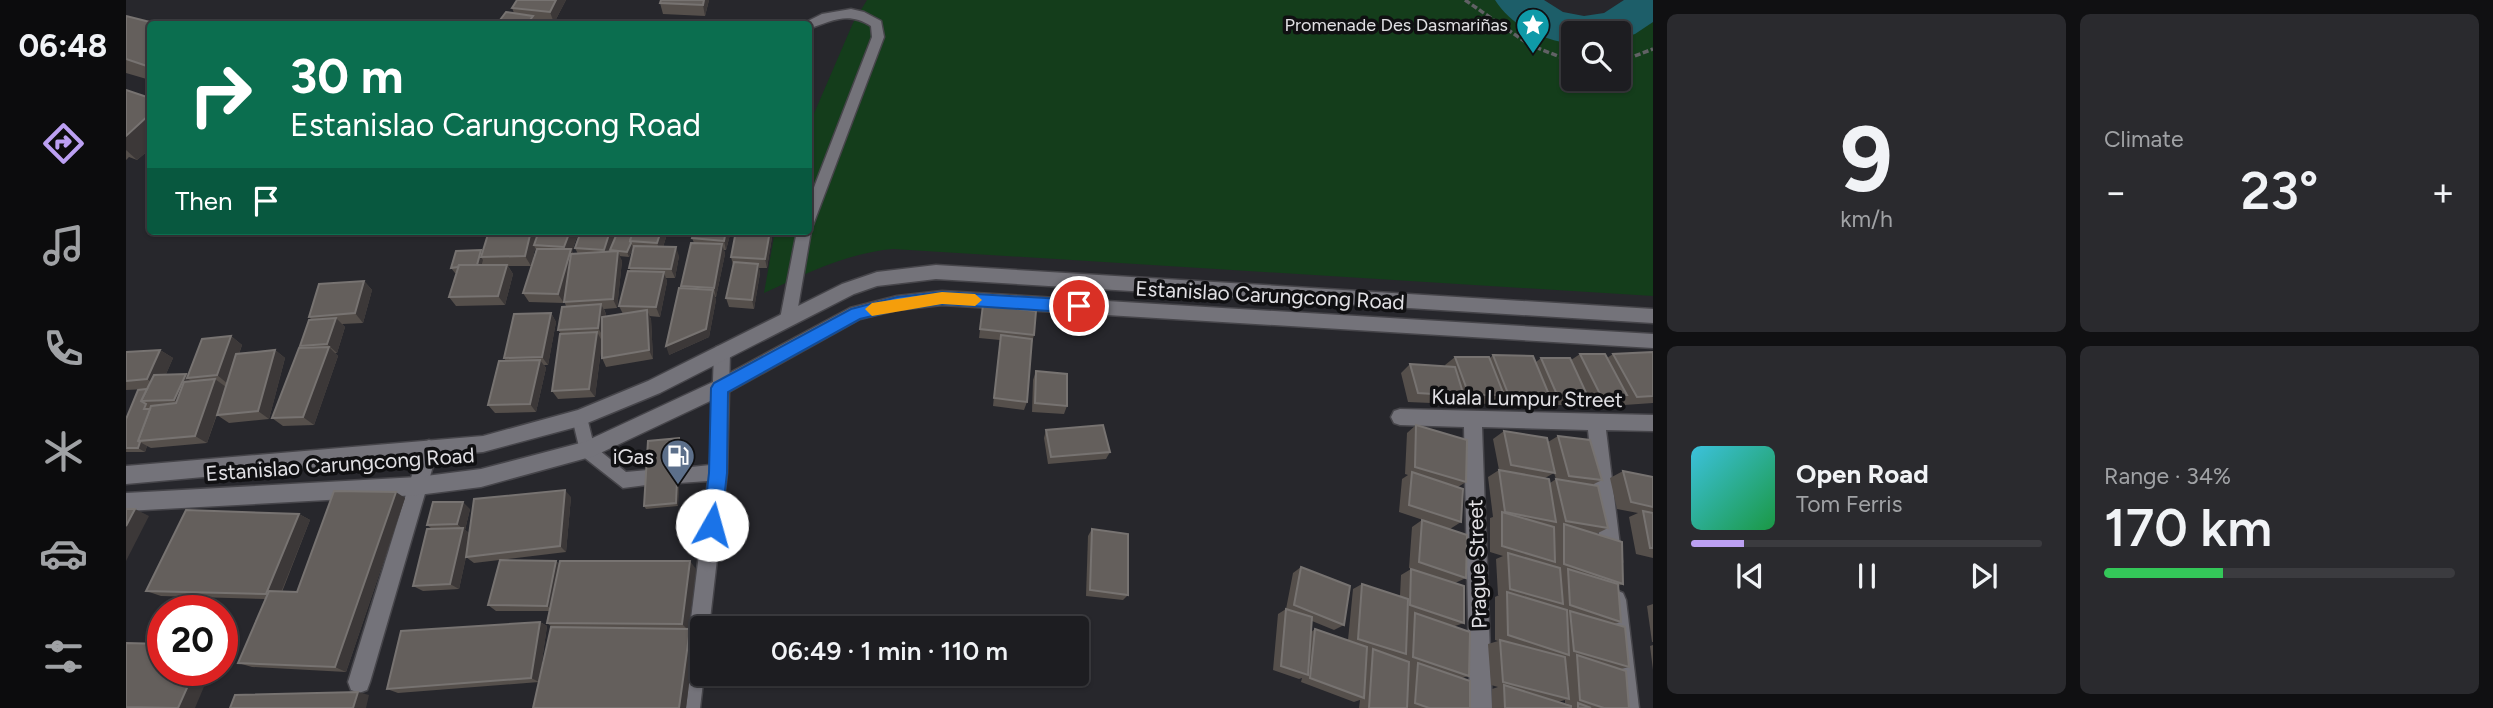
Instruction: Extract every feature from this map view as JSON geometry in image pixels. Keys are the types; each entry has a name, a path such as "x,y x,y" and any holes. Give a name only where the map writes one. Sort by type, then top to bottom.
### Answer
{"street":[{"name":"Estanislao Carungcong Road","path":"126,475 483,444 580,418 654,387 848,289 877,279 936,272 1653,316"},
{"name":"Estanislao Carungcong Road","path":"126,502 418,486 481,478 587,450 719,388 856,313 897,303 942,298 1653,341"},
{"name":"Kuala Lumpur Street","path":"1400,417 1653,424"},
{"name":"Prague Street","path":"1473,420 1481,708"},
{"path":"1597,423 1628,708"},
{"path":"359,682 429,449"}],"lane":[{"path":"812,23 832,14 849,11 866,16 877,24 878,37 812,211"},
{"path":"788,319 803,235"},
{"path":"690,708 718,473 722,352"},
{"path":"580,418 587,450 623,480 648,478"},
{"path":"679,475 718,473"}],"path":[{"path":"1465,0 1503,29 1539,49 1561,57"},
{"path":"1631,57 1653,49"}],"green space":[{"path":"867,0 1499,0 1512,12 1561,38 1561,91 1631,91 1631,34 1653,22 1653,296 893,249 843,260 764,293 774,235 812,235 812,118 853,23"}],"building":[{"path":"517,0 556,0 550,12 512,8"},
{"path":"661,0 704,0 703,5 660,3"},
{"path":"506,12 533,16 529,21 499,21"},
{"path":"126,16 147,21 147,66 126,59"},
{"path":"126,90 147,97 147,117 126,136"},
{"path":"488,235 530,235 525,256 481,257"},
{"path":"538,235 568,235 564,247 534,245"},
{"path":"580,235 609,235 604,250 575,248"},
{"path":"616,235 632,235 627,252 610,250"},
{"path":"632,235 660,235 657,243 630,241"},
{"path":"693,235 725,235 724,241 692,238"},
{"path":"735,235 769,235 765,259 731,257"},
{"path":"691,243 722,244 714,288 681,286"},
{"path":"634,246 676,247 671,269 629,268"},
{"path":"537,249 571,249 558,294 523,293"},
{"path":"481,250 477,265 451,268 456,251"},
{"path":"618,251 613,299 564,302 571,254"},
{"path":"734,262 758,264 752,300 726,298"},
{"path":"459,265 507,265 498,296 449,297"},
{"path":"628,271 664,272 656,307 619,306"},
{"path":"364,281 355,313 309,317 319,284"},
{"path":"679,288 713,290 706,329 666,346"},
{"path":"601,304 598,328 558,330 562,307"},
{"path":"983,305 1036,311 1034,335 980,329"},
{"path":"647,310 649,350 602,358 602,317"},
{"path":"551,313 542,357 504,358 514,314"},
{"path":"336,318 327,344 300,346 309,320"},
{"path":"597,332 589,389 552,391 560,334"},
{"path":"1001,335 1032,339 1027,402 994,398"},
{"path":"231,336 217,375 187,378 202,339"},
{"path":"329,347 303,417 272,418 299,348"},
{"path":"160,350 147,379 126,381 126,352"},
{"path":"275,350 258,411 217,415 236,354"},
{"path":"1653,352 1653,396 1637,397 1613,354"},
{"path":"1580,354 1605,354 1627,395 1601,396"},
{"path":"1493,355 1533,356 1550,397 1509,396"},
{"path":"1455,357 1489,357 1504,395 1469,395"},
{"path":"1541,358 1570,358 1588,397 1558,397"},
{"path":"540,360 530,404 488,405 499,361"},
{"path":"1410,364 1455,367 1464,396 1418,393"},
{"path":"1036,371 1067,374 1067,406 1035,403"},
{"path":"186,374 174,400 141,401 154,375"},
{"path":"215,379 195,436 138,441 151,406 176,403 184,382"},
{"path":"147,389 141,401 146,404 144,409 150,409 138,448 126,448 126,419 138,390"},
{"path":"1103,425 1110,452 1051,457 1046,430"},
{"path":"1416,425 1467,440 1466,482 1415,467"},
{"path":"1504,431 1547,438 1555,473 1511,465"},
{"path":"1558,436 1590,440 1602,480 1569,476"},
{"path":"679,438 676,503 644,506 648,441"},
{"path":"1499,470 1549,479 1556,522 1505,512"},
{"path":"1623,471 1653,477 1653,507 1631,502"},
{"path":"1412,472 1463,489 1461,522 1409,505"},
{"path":"1556,479 1598,486 1608,528 1566,521"},
{"path":"565,490 560,546 466,557 474,499"},
{"path":"334,491 396,492 335,667 238,663 269,591 297,592"},
{"path":"433,502 463,502 457,524 427,525"},
{"path":"126,509 135,509 126,526"},
{"path":"186,510 299,514 266,594 146,591"},
{"path":"1643,511 1653,513 1653,548 1650,548"},
{"path":"1502,512 1554,527 1555,562 1502,546"},
{"path":"1422,520 1467,535 1466,578 1419,562"},
{"path":"1564,524 1622,542 1623,584 1564,564"},
{"path":"463,528 450,584 413,586 427,529"},
{"path":"1092,529 1128,534 1128,595 1090,590"},
{"path":"1508,553 1560,568 1563,604 1510,589"},
{"path":"500,560 556,561 547,606 488,605"},
{"path":"560,561 690,561 682,624 547,623"},
{"path":"1301,567 1350,586 1344,625 1294,605"},
{"path":"1411,569 1464,586 1464,623 1410,605"},
{"path":"1568,569 1618,584 1621,622 1570,605"},
{"path":"1362,584 1408,599 1406,654 1358,639"},
{"path":"1507,592 1567,610 1569,655 1508,635"},
{"path":"1286,609 1312,617 1308,675 1281,666"},
{"path":"1570,611 1625,627 1629,667 1574,651"},
{"path":"1415,613 1470,632 1469,676 1413,657"},
{"path":"540,622 531,678 387,689 401,631"},
{"path":"551,627 690,629 679,708 533,708"},
{"path":"1315,629 1367,647 1364,698 1310,678"},
{"path":"1500,640 1565,657 1569,699 1503,682"},
{"path":"126,643 147,644 147,686 188,686 178,708 126,707"},
{"path":"1373,649 1409,662 1407,708 1369,708"},
{"path":"1577,655 1626,671 1629,708 1604,708 1580,700"},
{"path":"1418,663 1470,681 1470,708 1429,708 1415,703"},
{"path":"1504,685 1571,706 1571,708 1505,708"},
{"path":"358,692 353,708 230,708 235,695"},
{"path":"1578,703 1591,708 1578,708"}],"waterway":[{"path":"1517,0 1531,13 1548,22 1565,28 1584,30 1602,29 1619,23 1635,14 1649,0"}],"slow traffic":[{"path":"872,309 942,298 975,300"}],"place":[{"name":"Promenade Des Dasmariñas","path":"1533,55"},
{"name":"iGas","path":"678,486"}],"route":[{"path":"712,525 718,473 719,388 856,313 897,303 942,298 1079,306"}]}
